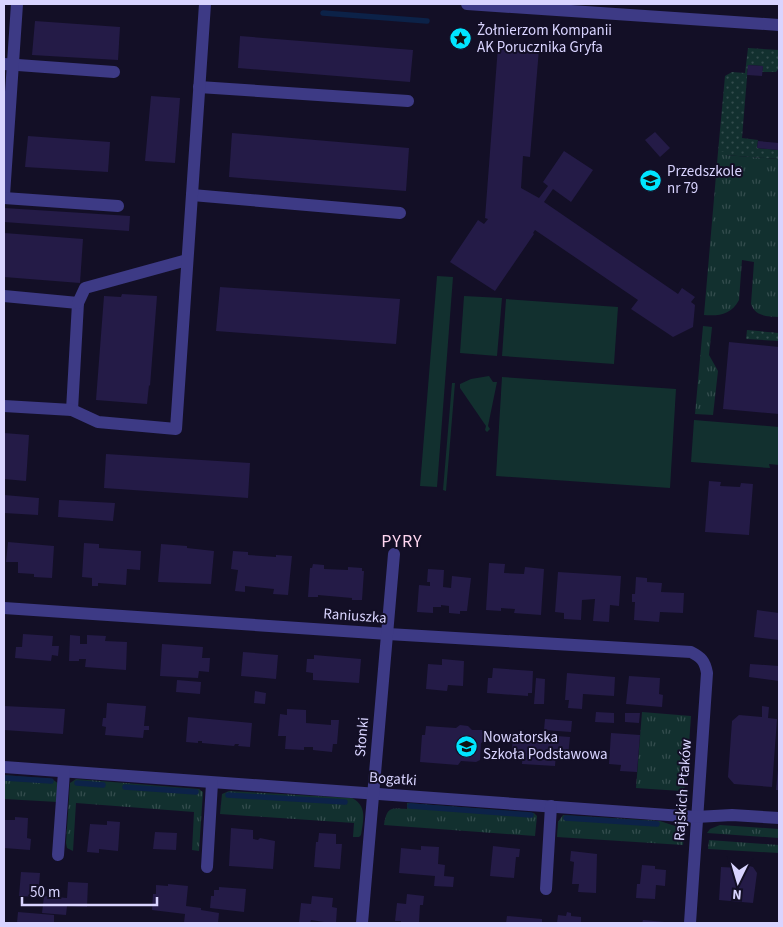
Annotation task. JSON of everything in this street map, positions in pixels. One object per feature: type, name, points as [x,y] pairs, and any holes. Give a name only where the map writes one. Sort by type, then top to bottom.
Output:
[{"type":"street","points":[[17,4],[8,64],[4,196],[118,206]]},
{"type":"street","points":[[4,406],[72,410],[98,422],[176,429],[205,4]]},
{"type":"street","points":[[467,4],[779,25]]},
{"type":"street","points":[[8,64],[114,72]]},
{"type":"street","points":[[199,87],[408,101]]},
{"type":"street","points":[[192,195],[400,213]]},
{"type":"street","points":[[72,410],[78,302],[85,288],[188,260]]},
{"type":"street","points":[[4,296],[78,302]]},
{"type":"street","name":"Słonki","points":[[362,923],[394,554]]},
{"type":"street","name":"Raniuszka","points":[[4,608],[691,652],[703,659]]},
{"type":"street","name":"Rajskich Ptaków","points":[[690,923],[707,672],[703,659]]},
{"type":"street","name":"Bogatki","points":[[4,767],[696,817],[732,815],[779,818]]},
{"type":"street","points":[[58,854],[64,772]]},
{"type":"street","points":[[207,867],[212,783]]},
{"type":"street","points":[[546,889],[551,806]]},
{"type":"green space","points":[[748,48],[779,50],[779,68],[776,72],[762,72],[763,66],[748,65],[742,138],[758,140],[757,148],[779,150],[779,159],[725,155],[725,152],[718,152],[725,76],[732,72],[745,73]]},
{"type":"green space","points":[[718,152],[725,152],[725,155],[779,159],[779,317],[759,314],[753,308],[751,304],[754,262],[742,260],[739,300],[736,305],[724,314],[704,315]]},
{"type":"green space","points":[[437,276],[453,277],[437,487],[420,486]]},
{"type":"green space","points":[[464,296],[502,298],[497,356],[460,353]]},
{"type":"green space","points":[[506,299],[618,307],[614,364],[502,356]]},
{"type":"green space","points":[[703,326],[712,327],[709,355],[718,371],[713,415],[695,414]]},
{"type":"green space","points":[[747,330],[779,333],[779,341],[746,339]]},
{"type":"green space","points":[[489,376],[493,382],[497,382],[488,426],[490,429],[487,432],[485,430],[486,426],[460,388],[460,384],[471,379]]},
{"type":"green space","points":[[502,377],[676,389],[670,488],[496,476]]},
{"type":"green space","points":[[452,383],[455,383],[446,491],[443,490]]},
{"type":"green space","points":[[694,420],[779,427],[779,465],[769,464],[770,468],[691,462]]},
{"type":"green space","points":[[642,712],[691,716],[686,786],[681,791],[636,788]]},
{"type":"green space","points":[[4,775],[52,779],[59,784],[58,802],[4,799]]},
{"type":"green space","points":[[76,779],[199,789],[203,792],[199,851],[192,850],[194,812],[76,803],[73,851],[67,848],[70,783]]},
{"type":"green space","points":[[229,791],[352,798],[360,805],[363,814],[361,835],[353,837],[354,823],[220,814],[222,794]]},
{"type":"green space","points":[[407,803],[534,813],[537,816],[535,836],[384,825],[386,815],[390,810],[407,809]]},
{"type":"green space","points":[[563,815],[660,821],[675,826],[684,834],[683,845],[557,837],[558,822]]},
{"type":"green space","points":[[720,825],[779,829],[779,838],[707,833],[710,829]]},
{"type":"green space","points":[[709,840],[779,845],[779,853],[708,849]]},
{"type":"building","points":[[35,21],[120,27],[118,60],[32,55]]},
{"type":"building","points":[[240,36],[413,50],[410,82],[238,68]]},
{"type":"building","points":[[498,46],[539,49],[530,157],[523,156],[521,188],[539,198],[548,186],[543,182],[564,151],[593,170],[571,202],[553,189],[544,202],[678,294],[682,288],[695,297],[691,302],[695,305],[693,327],[673,337],[631,309],[638,300],[535,230],[495,291],[450,262],[478,220],[484,224],[488,219],[485,218]]},
{"type":"building","points":[[748,65],[763,66],[762,76],[747,75]]},
{"type":"building","points":[[151,96],[180,98],[175,163],[145,161]]},
{"type":"building","points":[[655,132],[670,148],[660,157],[645,140]]},
{"type":"building","points":[[232,133],[409,148],[406,191],[229,177]]},
{"type":"building","points":[[28,136],[110,142],[108,172],[25,167]]},
{"type":"building","points":[[758,141],[779,143],[779,150],[757,148]]},
{"type":"building","points":[[4,208],[130,216],[129,231],[4,222]]},
{"type":"building","points":[[4,233],[83,239],[80,283],[4,277]]},
{"type":"building","points":[[220,287],[400,299],[396,344],[216,331]]},
{"type":"building","points":[[122,294],[157,296],[147,404],[96,400],[104,296],[121,297]]},
{"type":"building","points":[[729,342],[779,347],[779,414],[723,409]]},
{"type":"building","points":[[4,433],[29,435],[26,481],[4,479]]},
{"type":"building","points":[[106,454],[250,463],[248,498],[104,488]]},
{"type":"building","points":[[709,481],[721,482],[720,486],[740,487],[741,483],[753,484],[749,535],[705,532]]},
{"type":"building","points":[[4,495],[39,498],[38,515],[4,513]]},
{"type":"building","points":[[59,500],[115,503],[113,521],[58,517]]},
{"type":"building","points":[[8,542],[54,546],[52,578],[34,577],[34,574],[18,573],[18,562],[6,562]]},
{"type":"building","points":[[84,543],[99,544],[99,548],[141,551],[140,570],[127,569],[126,585],[98,583],[98,586],[92,586],[92,578],[82,577]]},
{"type":"building","points":[[161,544],[214,551],[211,584],[158,582]]},
{"type":"building","points":[[233,551],[248,552],[248,555],[292,556],[288,595],[273,594],[274,589],[245,586],[245,592],[235,591],[238,570],[231,569]]},
{"type":"building","points":[[489,563],[505,564],[504,573],[524,574],[525,567],[544,569],[541,615],[514,613],[515,609],[501,608],[501,611],[486,610]]},
{"type":"building","points":[[313,564],[324,565],[324,569],[348,570],[348,567],[362,568],[362,571],[364,571],[362,600],[318,595],[318,597],[308,597],[310,568],[312,568]]},
{"type":"building","points":[[428,569],[444,570],[443,587],[451,588],[452,576],[471,578],[467,611],[460,611],[460,614],[449,613],[449,606],[441,605],[441,607],[433,607],[433,613],[417,612],[419,585],[430,586],[430,582],[427,582]]},
{"type":"building","points":[[558,572],[621,576],[619,606],[610,605],[609,622],[593,621],[595,599],[582,600],[581,620],[564,619],[564,613],[555,612]]},
{"type":"building","points":[[636,577],[647,578],[647,582],[662,583],[661,592],[684,593],[683,613],[660,612],[659,622],[634,620],[635,602],[632,602],[632,594],[635,594]]},
{"type":"building","points":[[757,610],[779,613],[779,640],[754,637]]},
{"type":"building","points":[[23,634],[53,636],[52,646],[59,646],[58,656],[52,655],[51,661],[15,658],[16,647],[22,647]]},
{"type":"building","points":[[70,635],[80,636],[80,644],[87,644],[87,635],[106,636],[105,641],[127,642],[126,670],[85,667],[86,659],[69,661]]},
{"type":"building","points":[[162,644],[203,647],[202,658],[210,658],[209,672],[199,671],[198,678],[160,676]]},
{"type":"building","points":[[243,652],[278,655],[276,679],[241,676]]},
{"type":"building","points":[[314,655],[361,659],[359,683],[313,680],[313,673],[306,672],[307,659],[314,659]]},
{"type":"building","points":[[442,659],[464,661],[463,686],[448,685],[447,691],[426,689],[428,664],[442,665]]},
{"type":"building","points":[[750,664],[779,666],[779,681],[749,677]]},
{"type":"building","points":[[493,668],[533,671],[532,693],[528,693],[528,696],[487,693],[488,678],[492,678]]},
{"type":"building","points":[[567,673],[615,677],[614,696],[583,694],[582,709],[568,708],[569,700],[565,700]]},
{"type":"building","points":[[629,676],[660,678],[659,694],[663,695],[662,707],[626,704]]},
{"type":"building","points":[[536,678],[545,679],[544,704],[534,704]]},
{"type":"building","points":[[177,680],[201,682],[200,694],[176,692]]},
{"type":"building","points":[[255,691],[266,693],[265,704],[254,703]]},
{"type":"building","points":[[107,703],[146,706],[144,726],[149,726],[149,730],[144,730],[143,738],[105,735],[106,727],[102,726],[103,718],[106,718]]},
{"type":"building","points":[[4,706],[65,709],[63,734],[4,730]]},
{"type":"building","points":[[762,706],[769,707],[768,718],[777,719],[772,787],[734,784],[728,777],[732,721],[739,715],[762,717]]},
{"type":"building","points":[[287,709],[306,710],[306,723],[331,725],[331,720],[339,720],[337,744],[333,744],[332,752],[313,750],[313,747],[304,747],[304,750],[285,749],[286,736],[278,736],[280,714],[287,715]]},
{"type":"building","points":[[596,712],[614,713],[614,723],[595,722]]},
{"type":"building","points":[[625,713],[640,713],[639,723],[625,722]]},
{"type":"building","points":[[188,717],[252,723],[250,747],[238,746],[239,744],[234,746],[202,743],[202,741],[198,741],[198,743],[186,742]]},
{"type":"building","points":[[545,719],[572,721],[571,732],[544,730]]},
{"type":"building","points":[[460,725],[468,726],[472,730],[482,730],[484,741],[481,743],[480,760],[476,762],[461,761],[458,765],[420,762],[422,735],[425,735],[426,726],[456,728]]},
{"type":"building","points":[[513,733],[570,737],[568,756],[556,754],[555,766],[522,764],[523,752],[512,751]]},
{"type":"building","points":[[611,733],[640,735],[637,772],[620,771],[621,765],[609,764]]},
{"type":"building","points":[[778,770],[779,790],[776,790]]},
{"type":"building","points":[[15,817],[28,818],[27,838],[31,839],[30,850],[4,848],[4,820],[15,820]]},
{"type":"building","points":[[107,821],[120,822],[118,851],[99,849],[99,853],[87,852],[90,824],[107,825]]},
{"type":"building","points":[[231,828],[253,830],[253,839],[258,840],[260,838],[275,841],[273,869],[229,866]]},
{"type":"building","points":[[155,832],[177,833],[176,850],[153,849]]},
{"type":"building","points":[[319,833],[336,834],[336,844],[342,844],[340,869],[314,867],[316,842],[318,842]]},
{"type":"building","points":[[421,846],[439,847],[438,864],[445,865],[444,876],[454,877],[453,887],[434,886],[435,876],[399,873],[401,848],[421,850]]},
{"type":"building","points":[[493,846],[520,849],[519,857],[516,857],[514,878],[490,876]]},
{"type":"building","points":[[571,851],[597,854],[596,893],[578,892],[579,884],[572,884],[574,862],[570,861]]},
{"type":"building","points":[[642,865],[655,866],[655,869],[666,870],[665,886],[656,885],[655,899],[636,898],[637,884],[640,884]]},
{"type":"building","points":[[746,865],[753,867],[757,873],[753,903],[719,900],[721,867],[740,868]]},
{"type":"building","points":[[21,872],[40,873],[38,897],[19,896]]},
{"type":"building","points":[[68,882],[88,883],[87,907],[67,906],[66,915],[42,913],[44,896],[67,898]]},
{"type":"building","points":[[168,884],[188,886],[186,906],[219,913],[218,923],[184,923],[185,914],[152,910],[153,894],[156,894],[156,885],[168,886]]},
{"type":"building","points":[[219,887],[246,889],[244,912],[210,908],[211,896],[214,896],[214,890],[219,890]]},
{"type":"building","points":[[407,894],[424,896],[423,905],[420,905],[419,922],[401,923],[401,921],[395,921],[397,903],[406,904]]},
{"type":"building","points":[[312,896],[333,898],[332,907],[337,908],[336,923],[311,920],[310,923],[299,923],[301,903],[311,904]]},
{"type":"building","points":[[18,912],[54,915],[54,923],[17,923]]},
{"type":"building","points":[[567,912],[571,913],[571,916],[581,917],[581,923],[557,923],[558,915],[566,916]]},
{"type":"building","points":[[507,916],[542,919],[542,923],[506,923]]},
{"type":"building","points":[[643,920],[665,922],[665,923],[642,923]]},
{"type":"waterway","points":[[323,13],[427,21]]},
{"type":"waterway","points":[[4,778],[51,781]]},
{"type":"waterway","points":[[77,783],[103,785]]},
{"type":"waterway","points":[[125,787],[196,792]]},
{"type":"waterway","points":[[228,795],[345,802]]},
{"type":"waterway","points":[[410,806],[531,815]]},
{"type":"waterway","points":[[566,818],[657,824]]},
{"type":"place","name":"Żołnierzom Kompanii AK Porucznika Gryfa","points":[[461,39]]},
{"type":"place","name":"Przedszkole nr 79","points":[[651,180]]},
{"type":"place","name":"Nowatorska Szkoła Podstawowa","points":[[467,746]]},
{"type":"district","name":"PYRY","points":[[402,541]]}]
